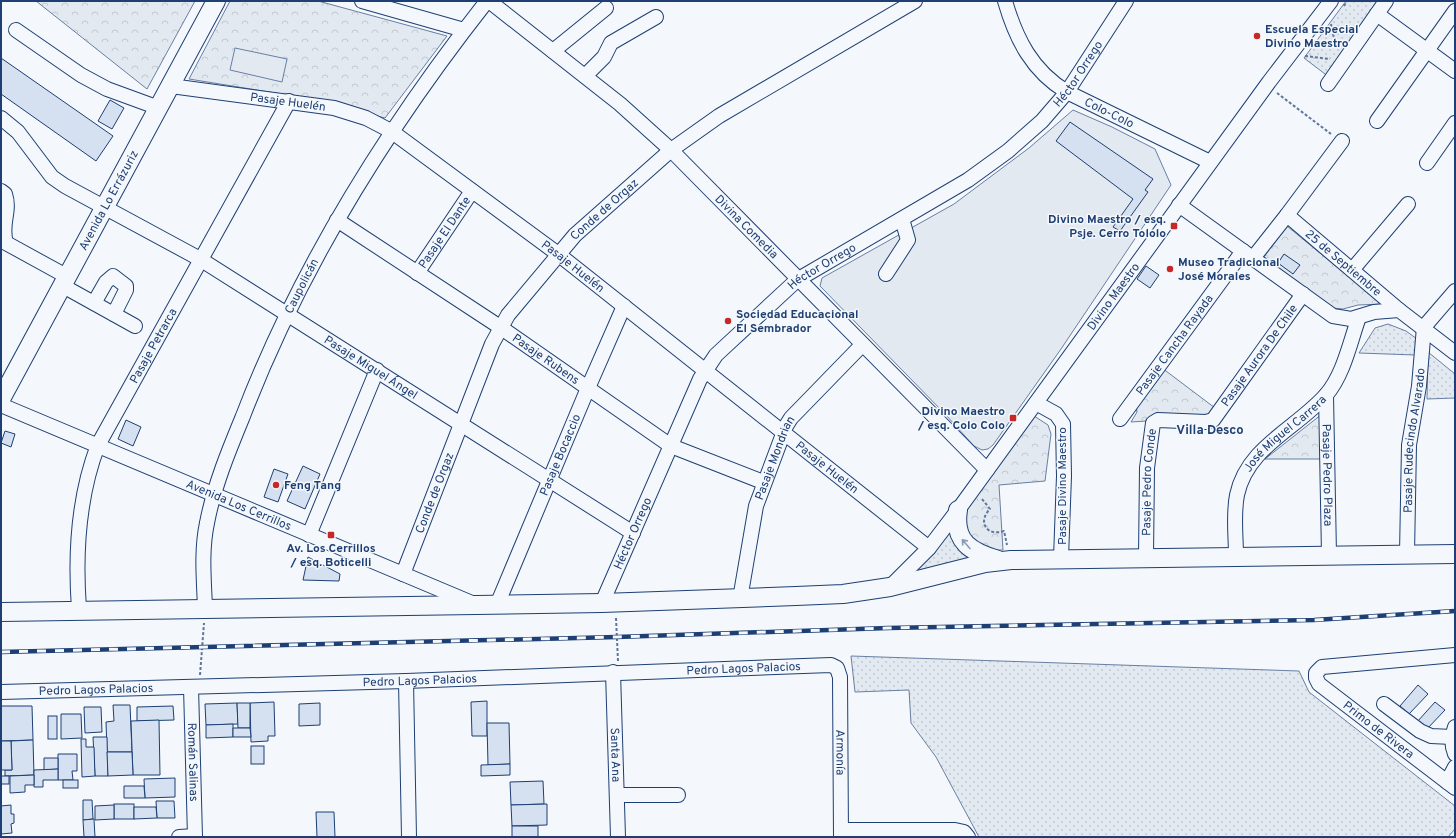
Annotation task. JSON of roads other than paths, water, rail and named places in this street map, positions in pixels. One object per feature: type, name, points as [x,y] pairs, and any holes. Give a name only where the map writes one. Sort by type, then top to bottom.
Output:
[{"type":"main road","name":"Avenida Lo Errázuriz","points":[[1,399],[216,1]]},
{"type":"main road","points":[[958,510],[958,531],[965,544],[976,553],[1005,560]]},
{"type":"main road","points":[[1,612],[80,609],[608,603],[843,594],[890,587],[1005,560],[1061,558],[1455,554]]},
{"type":"street","points":[[362,1],[464,30]]},
{"type":"street","name":"Caupolicán","points":[[205,608],[204,547],[206,524],[214,494],[249,400],[288,313],[337,220],[391,132],[464,30],[488,1]]},
{"type":"street","name":"Divina Comedia","points":[[488,1],[630,113],[671,150],[797,280],[987,470]]},
{"type":"street","name":"Conde de Orgaz","points":[[403,574],[492,344],[500,327],[508,315],[558,254],[588,222],[671,150],[719,116],[915,1]]},
{"type":"street","name":"Colo-Colo","points":[[1005,1],[1014,31],[1025,51],[1044,75],[1067,92],[1210,162]]},
{"type":"street","name":"Héctor Orrego","points":[[608,603],[633,534],[704,371],[722,348],[797,280],[968,180],[996,160],[1049,115],[1067,92],[1126,1]]},
{"type":"street","name":"Divino Maestro","points":[[890,587],[928,548],[958,510],[1210,162],[1331,1]]},
{"type":"street","points":[[1328,84],[1386,1]]},
{"type":"street","points":[[553,52],[606,8]]},
{"type":"street","points":[[1377,121],[1455,11]]},
{"type":"street","points":[[1377,14],[1455,70]]},
{"type":"street","points":[[584,76],[604,57],[611,43],[656,17]]},
{"type":"street","points":[[16,30],[81,76],[107,89],[159,108]]},
{"type":"street","name":"Pasaje Huelén","points":[[171,86],[288,101],[350,112],[378,123],[558,254],[928,548]]},
{"type":"street","name":"Pasaje Petrarca","points":[[80,609],[77,572],[82,508],[87,478],[98,445],[288,101]]},
{"type":"street","name":"Pasaje Miguel Ángel","points":[[1,118],[18,132],[52,177],[65,186],[200,259],[288,313],[633,534]]},
{"type":"street","points":[[1427,163],[1453,130]]},
{"type":"street","name":"Pasaje Cancha Rayada","points":[[1120,419],[1248,254],[1288,215],[1342,141]]},
{"type":"street","name":"Pasaje El Dante","points":[[416,273],[472,190]]},
{"type":"street","points":[[1,191],[6,194],[8,204],[4,228],[6,243],[65,281],[94,303],[135,326]]},
{"type":"street","points":[[1352,270],[1408,204]]},
{"type":"street","points":[[1179,205],[1333,316],[1343,319],[1359,317],[1374,312],[1399,310]]},
{"type":"street","name":"25 de Septiembre","points":[[1288,215],[1399,310],[1419,324]]},
{"type":"street","points":[[886,274],[908,240],[902,219]]},
{"type":"street","name":"Pasaje Rubens","points":[[337,220],[500,327],[671,446],[763,482]]},
{"type":"street","points":[[94,303],[106,282],[113,276],[117,278],[126,286],[126,290],[114,314]]},
{"type":"street","points":[[1455,291],[1419,324],[1455,354]]},
{"type":"street","name":"Pasaje Aurora De Chile","points":[[1215,417],[1303,294]]},
{"type":"street","name":"Pasaje Bocaccio","points":[[497,605],[624,306]]},
{"type":"street","name":"José Miguel Carrera","points":[[1236,556],[1235,508],[1240,485],[1244,475],[1257,456],[1326,395],[1337,378],[1359,317]]},
{"type":"street","name":"Pasaje Rudecindo Alvarado","points":[[1407,554],[1409,445],[1419,386],[1419,324]]},
{"type":"street","name":"Pasaje Mondrian","points":[[740,598],[753,519],[763,482],[783,433],[791,418],[862,345]]},
{"type":"street","points":[[309,535],[377,370]]},
{"type":"street","name":"Pasaje Pedro Plaza","points":[[1326,395],[1329,555]]},
{"type":"street","name":"Pasaje Divino Maestro","points":[[1036,403],[1056,414],[1063,424],[1064,476],[1061,558]]},
{"type":"street","name":"Avenida Los Cerrillos","points":[[1,406],[98,445],[476,605]]},
{"type":"street","name":"Pasaje Pedro Conde","points":[[1146,557],[1148,468],[1153,423],[1158,420],[1206,422],[1213,420],[1215,417]]},
{"type":"street","name":"Primo de Rivera","points":[[1451,785],[1319,684],[1316,678],[1316,673],[1322,667],[1455,655]]},
{"type":"street","name":"Pedro Lagos Palacios","points":[[1,692],[406,681],[828,664],[837,668]]},
{"type":"street","name":"Armonía","points":[[837,668],[840,677],[842,834]]},
{"type":"street","name":"Santa Ana","points":[[614,672],[618,837]]},
{"type":"street","points":[[406,681],[409,837]]},
{"type":"street","name":"Román Salinas","points":[[195,687],[195,837]]},
{"type":"street","points":[[1384,704],[1420,731],[1431,736],[1454,732],[1452,748],[1455,754]]},
{"type":"street","points":[[1451,785],[1455,767]]},
{"type":"street","points":[[617,794],[678,795]]},
{"type":"street","points":[[842,834],[919,834],[955,830],[966,835]]},
{"type":"street","points":[[179,837],[195,837]]},
{"type":"railway","points":[[1,652],[617,637],[888,628],[1314,620],[1455,611]]},
{"type":"place","name":"Escuela Especial Divino Maestro","points":[[1257,36]]},
{"type":"place","name":"Divino Maestro / esq. Psje. Cerro Tololo","points":[[1174,226]]},
{"type":"place","name":"Museo Tradicional José Morales","points":[[1170,269]]},
{"type":"place","name":"Sociedad Educacional El Sembrador","points":[[728,321]]},
{"type":"place","name":"Divino Maestro / esq. Colo Colo","points":[[1013,418]]},
{"type":"place","name":"Feng Tang","points":[[276,485]]},
{"type":"place","name":"Av. Los Cerrillos / esq. Boticelli","points":[[331,535]]},
{"type":"district","name":"Villa Desco","points":[[1210,429]]}]
